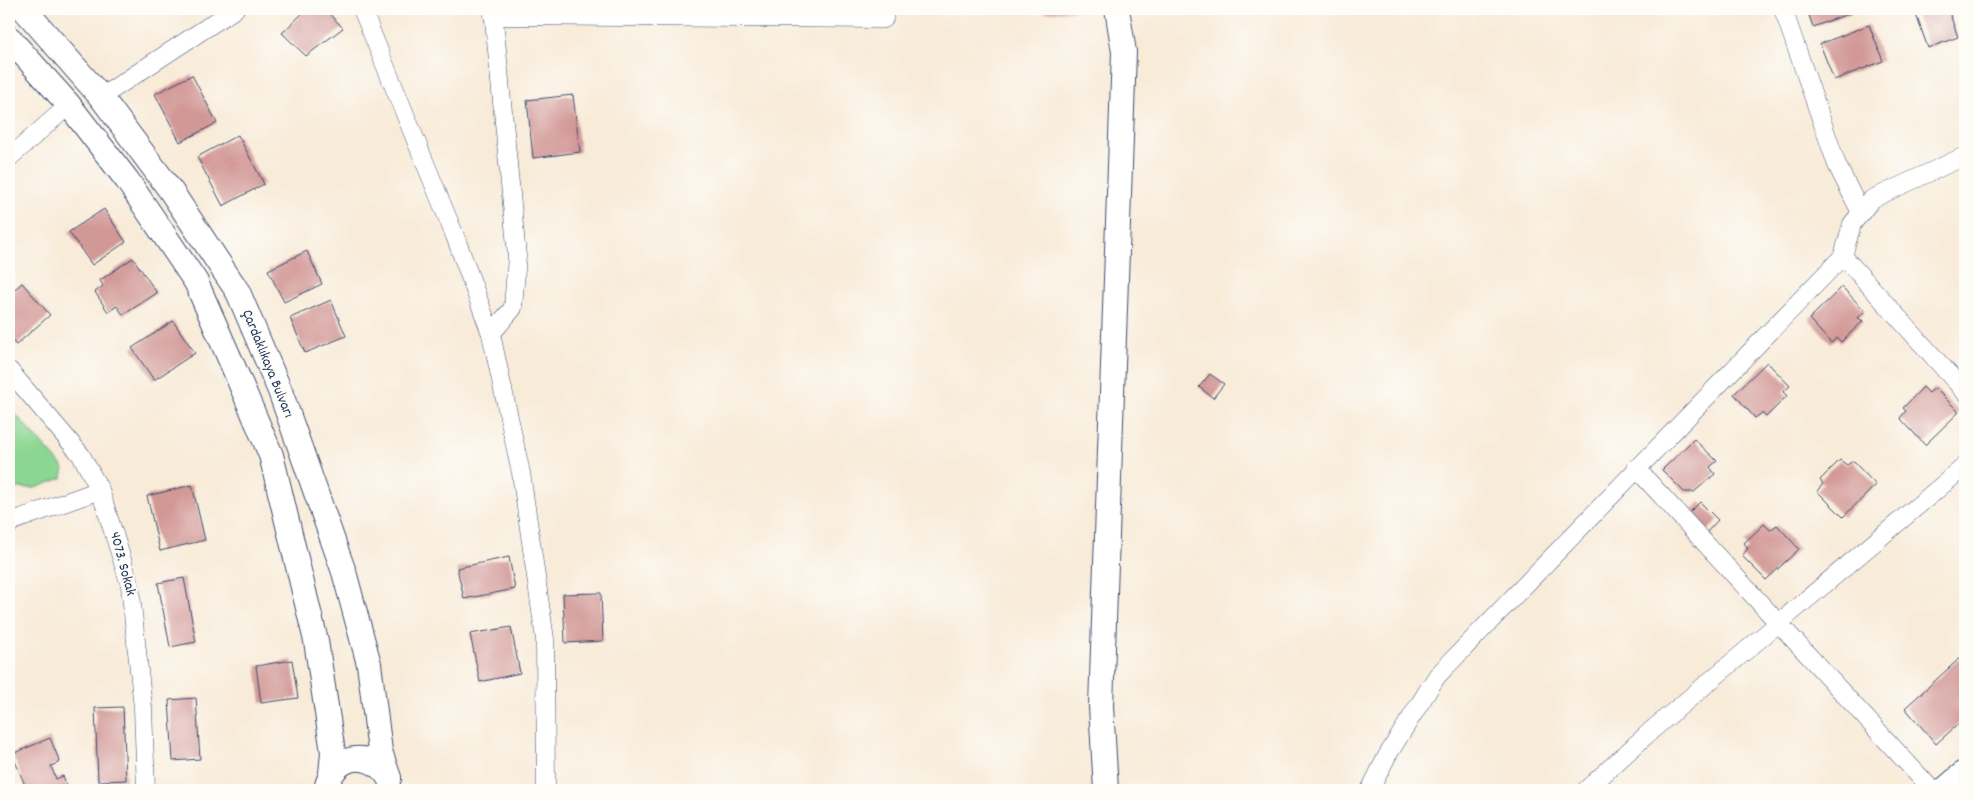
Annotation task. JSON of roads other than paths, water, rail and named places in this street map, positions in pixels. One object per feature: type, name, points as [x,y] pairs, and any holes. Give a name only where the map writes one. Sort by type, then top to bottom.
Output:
[{"type":"main road","name":"Çardaklıkaya Bulvarı","points":[[24,9],[101,97],[171,191],[238,292],[283,400],[344,572],[369,664],[380,751],[390,784]]},
{"type":"main road","points":[[1106,790],[1101,706],[1124,52],[1117,9]]},
{"type":"main road","name":"Çardaklıkaya Bulvarı","points":[[9,38],[69,105],[127,180],[196,282],[271,454],[316,641],[333,752],[328,782]]},
{"type":"main road","points":[[328,782],[344,762],[364,759],[374,762],[382,768],[390,784]]},
{"type":"main road","points":[[1944,790],[1965,772]]},
{"type":"street","points":[[101,97],[236,9]]},
{"type":"street","points":[[362,9],[451,228],[491,334],[521,473],[545,639],[546,790]]},
{"type":"street","points":[[491,334],[513,308],[517,256],[493,12],[693,13],[884,19],[884,9]]},
{"type":"street","points":[[1783,9],[1837,165],[1861,213]]},
{"type":"street","points":[[9,158],[69,105]]},
{"type":"street","points":[[1370,790],[1387,756],[1437,676],[1843,256],[1852,224],[1872,199],[1965,156]]},
{"type":"street","points":[[1843,256],[1965,392]]},
{"type":"street","name":"4073. Sokak","points":[[9,370],[81,455],[100,490],[130,585],[143,708],[146,790]]},
{"type":"street","points":[[1586,790],[1653,729],[1965,466]]},
{"type":"street","points":[[1636,468],[1932,790]]},
{"type":"street","points":[[9,525],[13,521],[100,490]]}]
